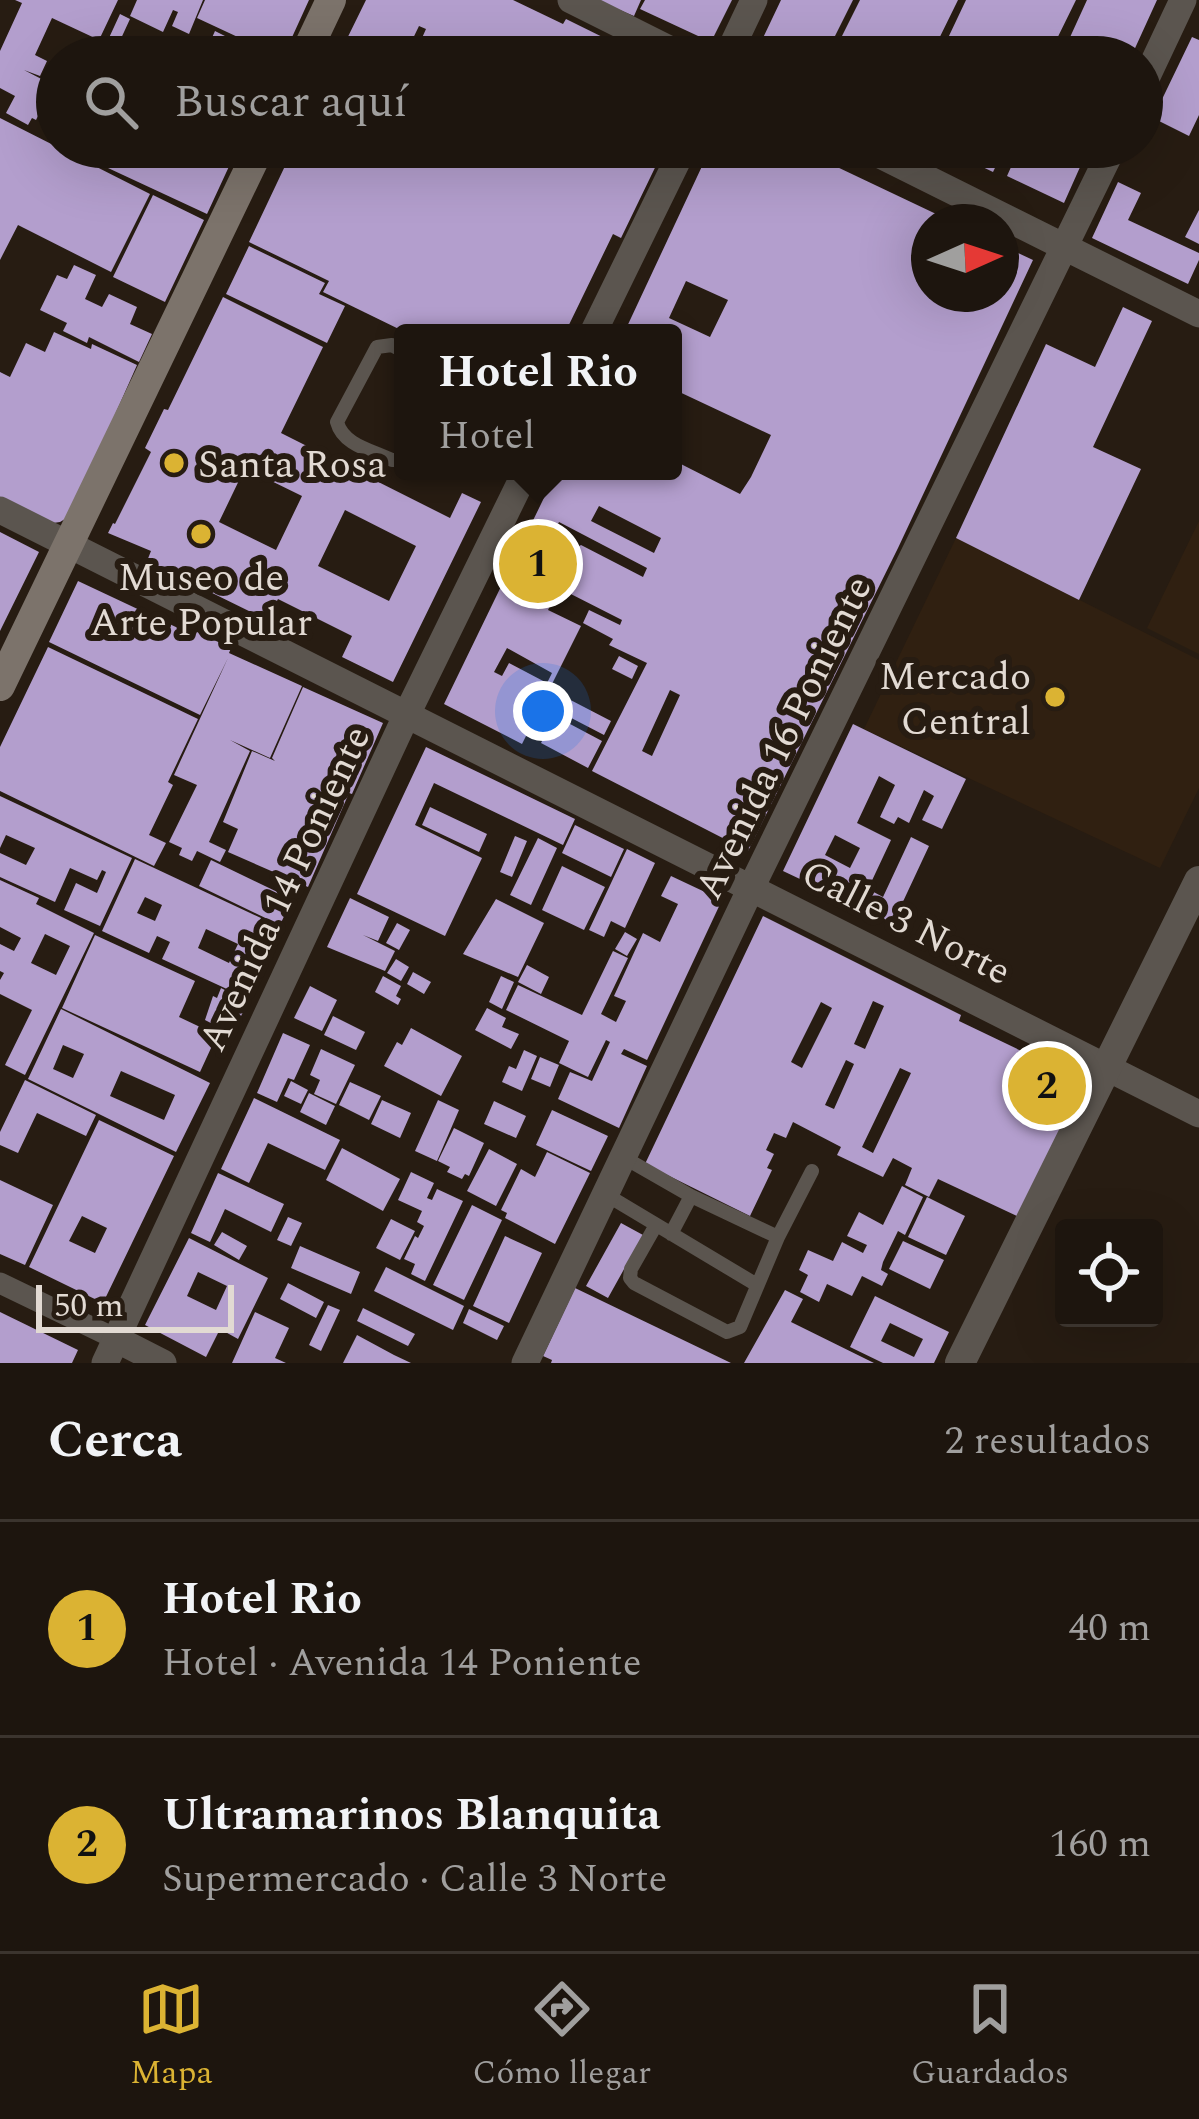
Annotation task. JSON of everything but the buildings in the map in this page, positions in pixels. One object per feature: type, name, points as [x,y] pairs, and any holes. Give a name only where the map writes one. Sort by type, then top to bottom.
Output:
[{"type":"main road","points":[[314,36],[331,0]]},
{"type":"main road","points":[[0,686],[250,168]]},
{"type":"street","points":[[571,0],[643,36]]},
{"type":"street","points":[[737,36],[754,0]]},
{"type":"street","points":[[1163,44],[1184,0]]},
{"type":"street","points":[[597,324],[673,168]]},
{"type":"street","points":[[906,168],[1199,314]]},
{"type":"street","name":"Avenida 16 Poniente","points":[[525,1363],[1103,168]]},
{"type":"street","name":"Avenida 14 Poniente","points":[[111,1351],[407,714],[522,480]]},
{"type":"street","name":"Calle 3 Norte","points":[[0,510],[1199,1114]]},
{"type":"street","points":[[960,1363],[1199,881]]},
{"type":"street","points":[[0,1283],[111,1351],[163,1363]]},
{"type":"lane","points":[[394,346],[377,347],[338,422],[345,438],[394,460]]},
{"type":"lane","points":[[623,1157],[778,1237]]},
{"type":"lane","points":[[656,1225],[630,1278],[727,1332],[740,1328],[812,1171]]},
{"type":"lane","points":[[605,1194],[757,1285]]},
{"type":"lane","points":[[670,1234],[691,1196]]},
{"type":"shaded area","points":[[1199,521],[1199,654],[1147,628]]},
{"type":"shaded area","points":[[956,538],[1199,660],[1199,788],[1160,868],[864,729]]},
{"type":"place","name":"Santa Rosa","points":[[174,463]]},
{"type":"place","name":"Museo de Arte Popular","points":[[201,534]]},
{"type":"place","name":"Hotel Rio","points":[[538,564]]},
{"type":"place","name":"Mercado Central","points":[[1055,697]]},
{"type":"place","name":"Ultramarinos Blanquita","points":[[1047,1086]]}]
